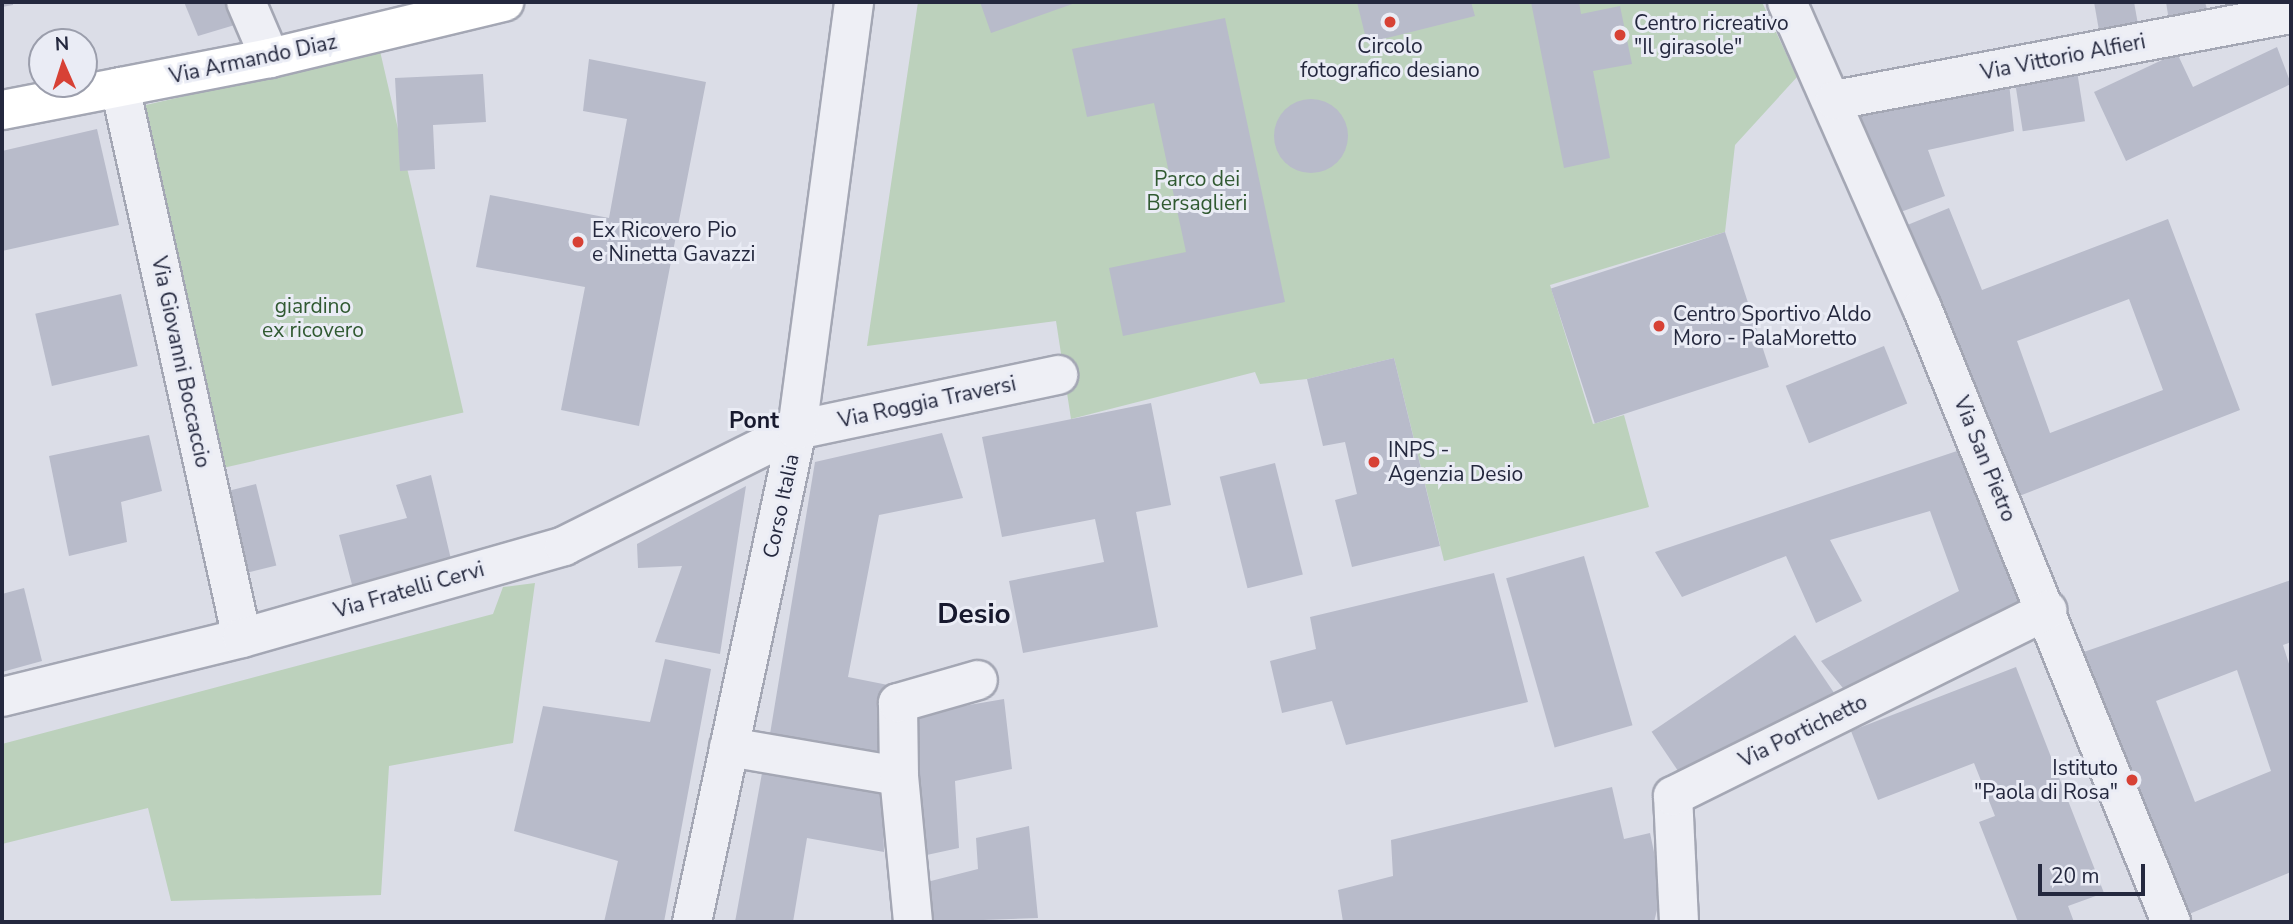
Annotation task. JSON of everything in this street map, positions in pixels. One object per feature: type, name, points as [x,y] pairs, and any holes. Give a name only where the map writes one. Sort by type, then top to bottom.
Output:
[{"type":"street","points":[[246,2],[270,58]]},
{"type":"street","name":"Via Armando Diaz","points":[[2,110],[270,58],[504,2]]},
{"type":"street","name":"Corso Italia","points":[[692,922],[797,430],[854,2]]},
{"type":"street","name":"Via San Pietro","points":[[1787,2],[1835,100],[2047,610],[2171,922]]},
{"type":"street","name":"Via Vittorio Alfieri","points":[[1835,100],[2221,14],[2291,14]]},
{"type":"street","name":"Via Giovanni Boccaccio","points":[[120,87],[242,638]]},
{"type":"street","name":"Via Roggia Traversi","points":[[797,430],[1058,375]]},
{"type":"street","name":"Via Fratelli Cervi","points":[[2,696],[242,638],[564,546],[797,430]]},
{"type":"street","name":"Via Portichetto","points":[[1679,922],[1673,796],[2047,610]]},
{"type":"street","points":[[913,922],[899,776],[898,703],[978,680]]},
{"type":"street","points":[[729,747],[899,776]]},
{"type":"green space","name":"Parco dei Bersaglieri","points":[[918,2],[1762,2],[1797,77],[1735,145],[1725,232],[1550,285],[1593,424],[1624,415],[1649,507],[1444,561],[1394,358],[1307,379],[1260,384],[1255,372],[1071,419],[1056,321],[867,346]]},
{"type":"green space","name":"giardino ex ricovero","points":[[380,51],[463,412],[223,468],[139,107]]},
{"type":"green space","points":[[535,583],[513,743],[389,766],[381,895],[171,901],[148,808],[2,844],[2,744],[493,614],[503,587]]},
{"type":"building","points":[[2,2],[13,2],[13,5],[2,7]]},
{"type":"building","points":[[184,2],[239,2],[248,21],[198,36]]},
{"type":"building","points":[[980,2],[1078,2],[991,33]]},
{"type":"building","points":[[1357,2],[1471,2],[1475,16],[1367,43]]},
{"type":"building","points":[[1531,2],[1579,2],[1581,14],[1620,6],[1632,64],[1593,71],[1610,158],[1564,168]]},
{"type":"building","points":[[2094,2],[2134,2],[2139,30],[2100,36]]},
{"type":"building","points":[[2166,2],[2205,2],[2210,20],[2170,27]]},
{"type":"building","points":[[1225,18],[1285,302],[1123,336],[1109,268],[1186,252],[1154,103],[1087,117],[1072,49]]},
{"type":"building","points":[[2277,47],[2291,84],[2126,161],[2094,92],[2177,53],[2193,87]]},
{"type":"building","name":"Ex Ricovero Pio e Ninetta Gavazzi","points":[[589,59],[706,82],[639,426],[561,410],[585,287],[476,267],[490,195],[609,218],[627,119],[583,111]]},
{"type":"building","points":[[2077,71],[2085,121],[2023,131],[2015,81]]},
{"type":"building","points":[[483,74],[486,122],[433,125],[435,169],[400,171],[395,78]]},
{"type":"building","points":[[2009,83],[2014,131],[1928,150],[1945,196],[1895,214],[1852,117]]},
{"type":"building","points":[[1311,99],[1332,105],[1342,115],[1348,136],[1342,157],[1332,167],[1311,173],[1290,167],[1280,157],[1274,136],[1280,115],[1290,105]]},
{"type":"building","points":[[97,129],[119,225],[2,251],[2,151]]},
{"type":"building","points":[[1949,208],[1982,290],[2168,219],[2240,410],[2009,500],[1900,228]],"holes":[[[2129,299],[2163,390],[2050,433],[2017,341]]]},
{"type":"building","name":"Centro Sportivo Aldo Moro - PalaMoretto","points":[[1725,232],[1769,367],[1595,424],[1551,289]]},
{"type":"building","points":[[121,294],[138,366],[52,386],[35,314]]},
{"type":"building","points":[[1884,346],[1907,403],[1809,443],[1786,386]]},
{"type":"building","points":[[1394,358],[1440,546],[1352,567],[1335,500],[1357,494],[1345,442],[1323,446],[1307,379]]},
{"type":"building","points":[[1151,403],[1171,505],[1136,512],[1158,627],[1023,653],[1009,581],[1104,562],[1095,519],[1002,537],[982,437]]},
{"type":"building","points":[[942,433],[963,498],[879,515],[848,677],[888,685],[877,761],[769,740],[815,462]]},
{"type":"building","points":[[149,435],[162,491],[121,502],[127,542],[69,556],[49,456]]},
{"type":"building","points":[[1969,447],[2037,607],[1851,698],[1821,661],[1959,591],[1930,511],[1830,540],[1862,601],[1816,623],[1786,556],[1682,597],[1655,552]]},
{"type":"building","points":[[1275,463],[1303,575],[1248,588],[1220,477]]},
{"type":"building","points":[[431,475],[454,572],[356,600],[339,535],[407,518],[396,485]]},
{"type":"building","points":[[256,484],[276,566],[246,573],[226,491]]},
{"type":"building","points":[[746,486],[720,654],[655,642],[682,566],[638,568],[637,544]]},
{"type":"building","points":[[1584,556],[1633,725],[1555,748],[1506,578]]},
{"type":"building","points":[[1494,573],[1528,702],[1346,745],[1332,701],[1282,713],[1270,661],[1316,649],[1310,617]]},
{"type":"building","points":[[2291,580],[2291,642],[2283,645],[2291,670],[2291,872],[2177,919],[2078,654]],"holes":[[[2237,670],[2271,771],[2195,802],[2156,701]]]},
{"type":"building","points":[[24,588],[42,661],[2,672],[2,594]]},
{"type":"building","points":[[1795,635],[1841,704],[1698,801],[1652,732]]},
{"type":"building","points":[[665,659],[711,669],[664,922],[604,922],[618,861],[514,831],[543,706],[650,722]]},
{"type":"building","points":[[2016,667],[2104,893],[2068,906],[2074,922],[2018,922],[1979,822],[1995,816],[1974,763],[1878,800],[1851,731]]},
{"type":"building","points":[[1004,699],[1012,769],[955,781],[959,848],[922,856],[905,716]]},
{"type":"building","points":[[764,762],[882,785],[884,852],[807,838],[793,922],[735,922]]},
{"type":"building","points":[[1612,787],[1624,839],[1650,833],[1662,890],[1654,922],[1343,922],[1338,890],[1393,876],[1391,840]]},
{"type":"building","points":[[1029,826],[1038,918],[927,922],[923,883],[978,869],[976,838]]},
{"type":"place","name":"Circolo fotografico desiano","points":[[1390,22]]},
{"type":"place","name":"Centro ricreativo \"Il girasole\"","points":[[1620,35]]},
{"type":"place","name":"Ex Ricovero Pio e Ninetta Gavazzi","points":[[578,242]]},
{"type":"place","name":"Centro Sportivo Aldo Moro - PalaMoretto","points":[[1659,326]]},
{"type":"place","name":"INPS - Agenzia Desio","points":[[1374,462]]},
{"type":"place","name":"Istituto \"Paola di Rosa\"","points":[[2132,780]]},
{"type":"district","name":"Pont","points":[[754,421]]},
{"type":"district","name":"Desio","points":[[974,614]]}]
